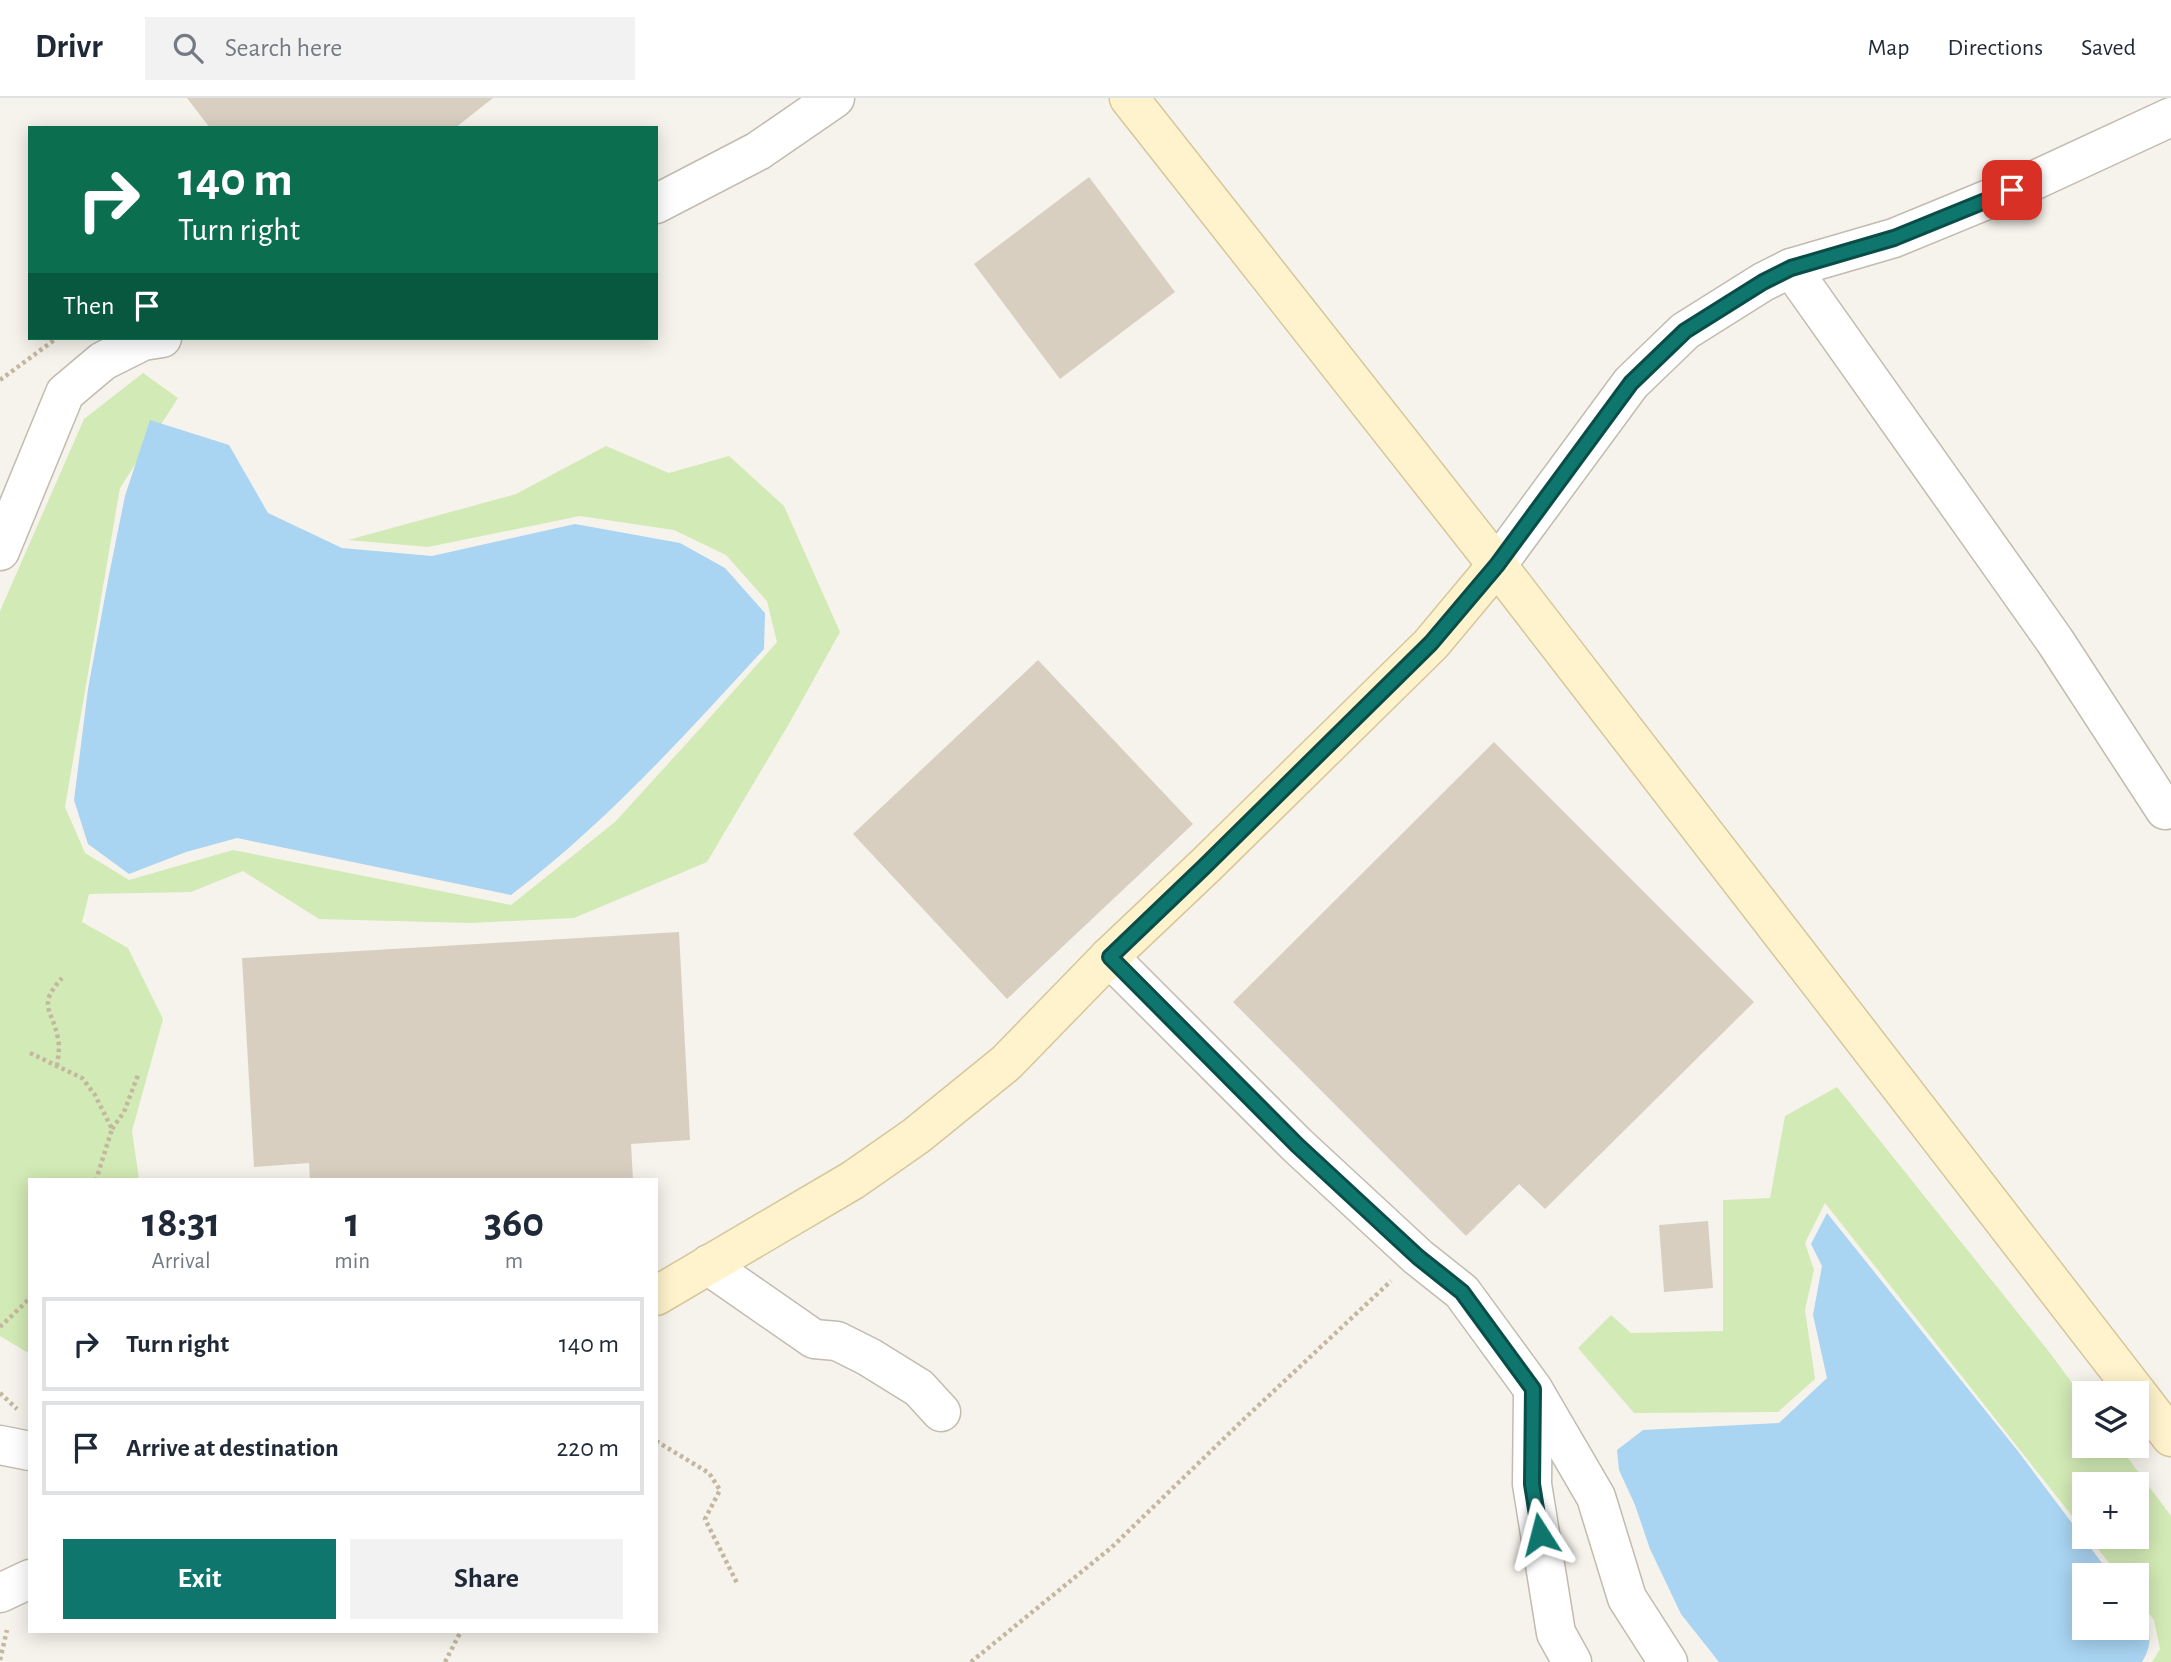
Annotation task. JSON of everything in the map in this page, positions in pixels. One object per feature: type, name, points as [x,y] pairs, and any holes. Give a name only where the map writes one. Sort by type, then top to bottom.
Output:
[{"type":"street","points":[[658,203],[758,151],[835,98]]},
{"type":"street","points":[[1129,98],[1497,565],[2171,1437]]},
{"type":"street","points":[[658,1295],[853,1180],[916,1136],[1006,1063],[1110,957],[1431,643],[1497,565],[1631,383],[1685,331],[1763,282],[1791,268],[1894,238],[2035,180],[2171,117]]},
{"type":"street","points":[[1791,268],[2055,641],[2165,810],[2171,807]]},
{"type":"street","points":[[0,551],[65,393],[103,360],[149,340]]},
{"type":"street","points":[[1110,957],[1297,1145],[1418,1257],[1462,1292],[1533,1389],[1596,1497],[1627,1598],[1668,1662]]},
{"type":"street","points":[[709,1264],[716,1272],[814,1339],[837,1341],[919,1388],[941,1412]]},
{"type":"street","points":[[1533,1389],[1532,1484],[1556,1633],[1572,1662]]},
{"type":"street","points":[[0,1445],[28,1451]]},
{"type":"street","points":[[0,1593],[28,1580]]},
{"type":"path","points":[[0,380],[54,340]]},
{"type":"path","points":[[57,1066],[58,1037],[47,1001],[62,978]]},
{"type":"path","points":[[30,1053],[82,1078],[95,1094],[112,1129]]},
{"type":"path","points":[[97,1178],[112,1129],[124,1111],[138,1075]]},
{"type":"path","points":[[971,1662],[1112,1547],[1244,1419],[1418,1257]]},
{"type":"path","points":[[0,1327],[28,1300]]},
{"type":"path","points":[[658,1442],[709,1473],[720,1490],[705,1519],[737,1583]]},
{"type":"path","points":[[445,1662],[460,1633]]},
{"type":"green space","points":[[143,373],[178,398],[120,488],[65,807],[85,853],[129,880],[233,850],[511,905],[615,822],[777,642],[767,601],[726,555],[674,530],[580,516],[428,547],[348,540],[516,494],[606,446],[669,473],[729,456],[784,506],[840,632],[707,862],[574,918],[471,923],[319,919],[243,871],[191,892],[89,894],[82,922],[128,948],[163,1019],[132,1131],[139,1178],[28,1178],[28,1353],[0,1336],[0,611],[84,419]]},
{"type":"green space","points":[[1837,1087],[2072,1383],[2072,1458],[2128,1458],[2138,1472],[2072,1472],[2072,1516],[1825,1203],[1805,1243],[1814,1270],[1805,1310],[1815,1379],[1778,1412],[1634,1413],[1578,1348],[1611,1315],[1631,1333],[1723,1331],[1723,1200],[1770,1198],[1785,1116]]},
{"type":"green space","points":[[2149,1486],[2171,1516],[2171,1662],[2152,1662],[2160,1649],[2154,1620],[2149,1614],[2149,1563],[2109,1563],[2098,1549],[2149,1549]]},
{"type":"water","points":[[150,420],[229,445],[268,513],[342,548],[432,556],[575,524],[680,543],[725,568],[765,613],[764,649],[611,809],[546,868],[511,895],[237,838],[186,852],[129,874],[88,844],[74,800],[88,689],[108,580],[125,496]]},
{"type":"water","points":[[1827,1213],[2017,1450],[2072,1523],[2072,1549],[2091,1549],[2102,1563],[2072,1563],[2072,1640],[2149,1640],[2149,1634],[2150,1641],[2149,1647],[2142,1662],[1719,1662],[1681,1614],[1650,1549],[1635,1505],[1619,1470],[1617,1450],[1643,1430],[1779,1423],[1827,1378],[1813,1315],[1822,1266],[1811,1244]]},
{"type":"building","points":[[187,98],[493,98],[458,126],[208,126]]},
{"type":"building","points":[[1089,177],[1175,292],[1060,379],[974,264]]},
{"type":"building","points":[[1038,660],[1193,824],[1007,999],[853,834]]},
{"type":"building","points":[[1494,742],[1754,1002],[1545,1209],[1519,1184],[1466,1236],[1233,1002]]},
{"type":"building","points":[[679,932],[690,1140],[631,1144],[633,1178],[310,1178],[309,1163],[254,1167],[242,958]]},
{"type":"building","points":[[1708,1221],[1713,1288],[1664,1292],[1659,1225]]},
{"type":"route","points":[[1540,1534],[1532,1484],[1533,1389],[1462,1292],[1418,1257],[1297,1145],[1110,957],[1431,643],[1497,565],[1631,383],[1685,331],[1763,282],[1791,268],[1894,238],[2012,190]]}]
